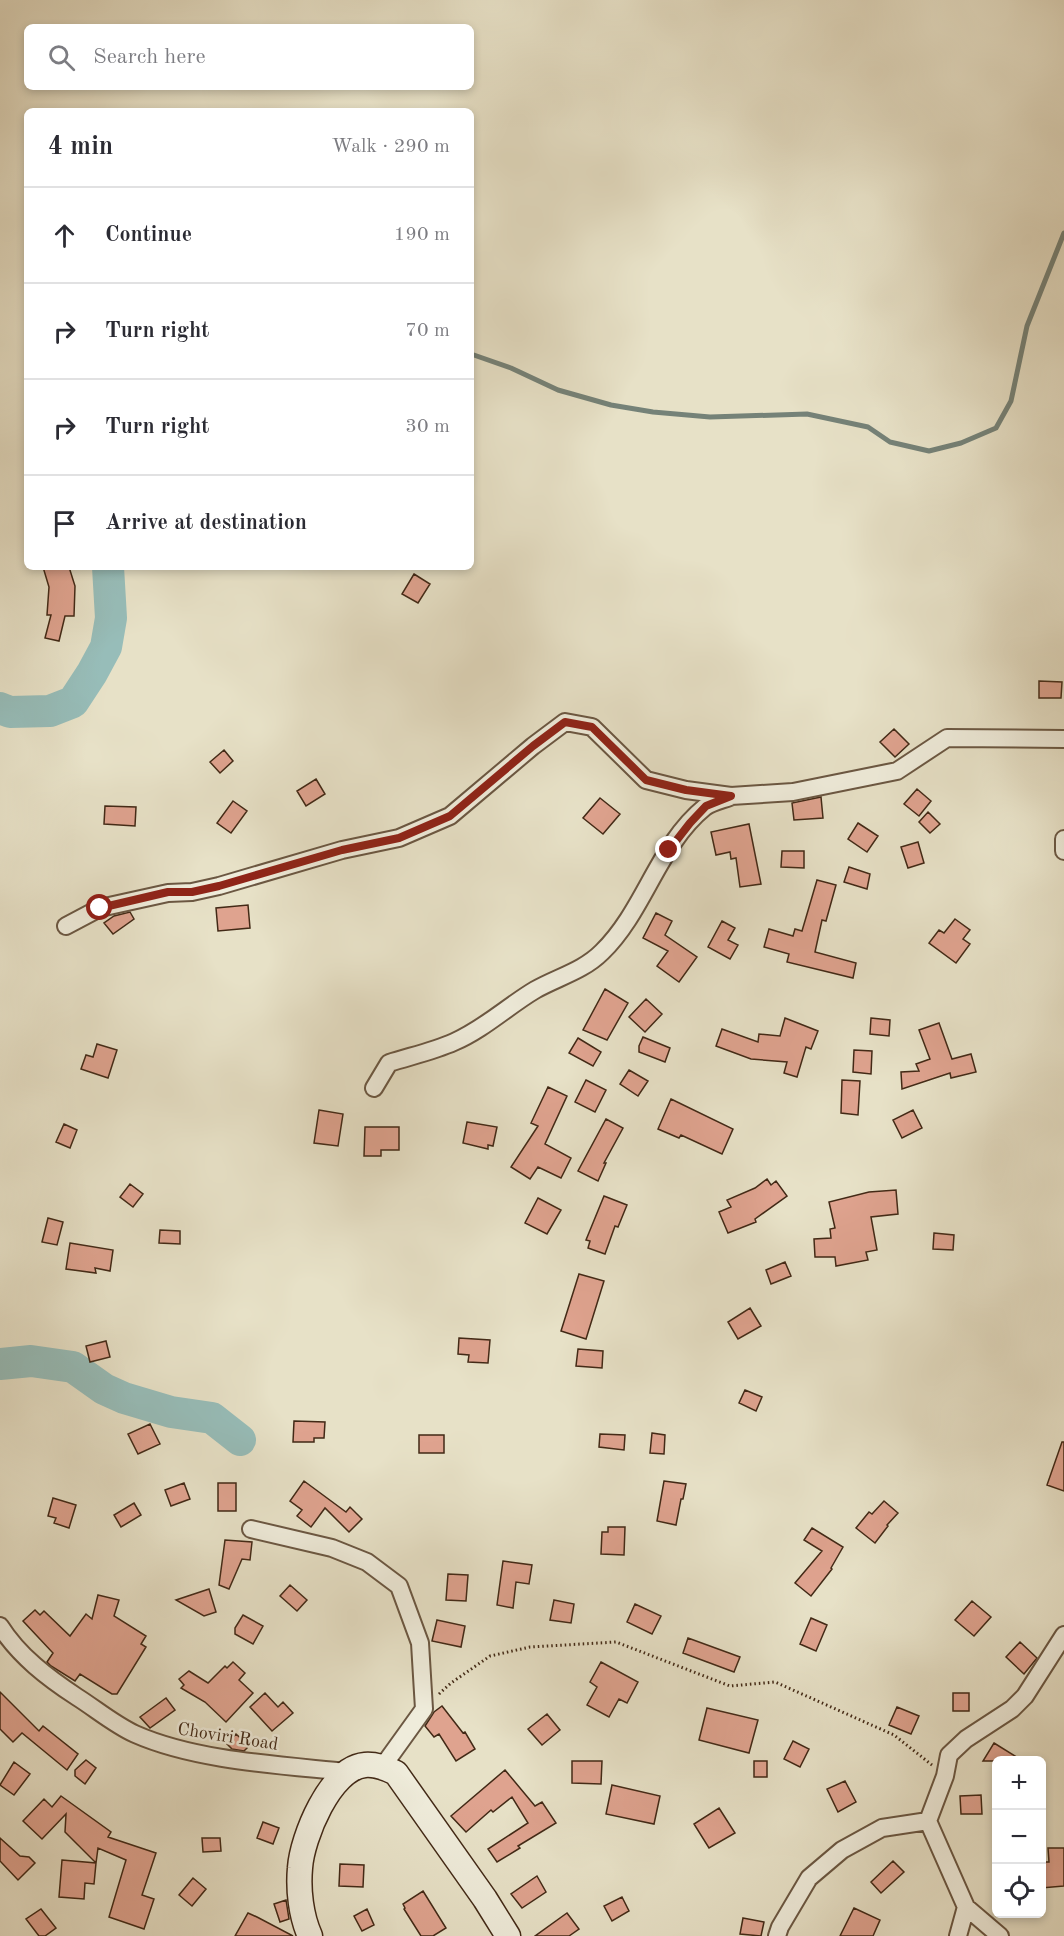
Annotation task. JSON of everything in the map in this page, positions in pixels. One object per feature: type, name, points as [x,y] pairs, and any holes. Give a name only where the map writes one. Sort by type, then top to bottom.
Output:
[{"type":"street","points":[[66,926],[100,908],[168,892],[192,892],[219,886],[342,850],[399,838],[450,816],[565,722],[592,727],[646,780],[686,790],[731,796],[793,792],[897,771],[947,738],[1064,739]]},
{"type":"street","points":[[374,1088],[389,1063],[455,1042],[497,1018],[535,990],[586,966],[624,927],[669,850],[690,823],[706,806],[731,796]]},
{"type":"street","points":[[1064,839],[1064,851]]},
{"type":"street","points":[[251,1529],[333,1548],[367,1562],[399,1586],[420,1643],[424,1709],[383,1766]]},
{"type":"street","name":"Choviri Road","points":[[0,1626],[25,1656],[56,1683],[133,1734],[175,1749],[250,1761],[347,1772]]},
{"type":"street","points":[[1000,1936],[966,1907],[928,1821],[945,1776],[949,1755],[966,1739],[1012,1709],[1025,1696],[1064,1635]]},
{"type":"street","points":[[310,1936],[304,1923],[300,1868],[309,1827],[332,1787],[347,1772],[364,1765],[383,1766],[396,1773],[485,1899],[508,1936]]},
{"type":"street","points":[[777,1936],[809,1878],[842,1850],[882,1828],[928,1821]]},
{"type":"street","points":[[958,1936],[966,1907]]},
{"type":"path","points":[[424,1709],[451,1683],[490,1656],[530,1647],[616,1642],[730,1686],[774,1682],[894,1734],[945,1776]]},
{"type":"building","points":[[44,570],[70,570],[75,586],[74,616],[65,616],[59,641],[45,638],[51,615],[47,615],[49,587]]},
{"type":"building","points":[[414,574],[430,584],[418,603],[402,594]]},
{"type":"building","points":[[1039,681],[1062,682],[1061,698],[1039,698]]},
{"type":"building","points":[[894,729],[909,744],[895,757],[880,742]]},
{"type":"building","points":[[224,750],[233,761],[220,773],[210,762]]},
{"type":"building","points":[[316,779],[325,794],[306,806],[297,791]]},
{"type":"building","points":[[917,789],[931,801],[919,816],[904,804]]},
{"type":"building","points":[[821,797],[823,818],[794,820],[792,803]]},
{"type":"building","points":[[600,798],[620,814],[603,834],[583,818]]},
{"type":"building","points":[[233,801],[247,811],[231,833],[217,823]]},
{"type":"building","points":[[105,806],[136,807],[135,826],[104,824]]},
{"type":"building","points":[[928,812],[940,824],[930,833],[919,822]]},
{"type":"building","points":[[858,823],[878,836],[867,852],[848,839]]},
{"type":"building","points":[[749,824],[761,884],[740,887],[736,858],[731,859],[730,852],[716,855],[711,832]]},
{"type":"building","points":[[918,842],[924,863],[908,868],[901,847]]},
{"type":"building","points":[[782,851],[804,851],[804,868],[781,867]]},
{"type":"building","points":[[849,867],[870,874],[867,889],[844,882]]},
{"type":"building","points":[[817,880],[836,885],[826,921],[822,920],[815,952],[856,963],[853,978],[787,962],[789,954],[764,947],[769,929],[793,936],[795,929],[802,931]]},
{"type":"building","points":[[248,905],[250,928],[218,931],[216,908]]},
{"type":"building","points":[[130,912],[134,919],[113,934],[104,923],[114,916]]},
{"type":"building","points":[[656,913],[672,921],[665,935],[697,957],[679,982],[657,966],[668,951],[643,938]]},
{"type":"building","points":[[955,919],[970,930],[963,939],[970,944],[956,963],[929,943],[939,930],[944,933]]},
{"type":"building","points":[[722,921],[735,928],[728,940],[738,945],[730,959],[708,947]]},
{"type":"building","points":[[605,989],[628,1003],[607,1040],[583,1030]]},
{"type":"building","points":[[646,999],[662,1014],[645,1032],[629,1017]]},
{"type":"building","points":[[785,1018],[818,1031],[811,1049],[806,1047],[797,1077],[784,1073],[787,1062],[751,1059],[716,1046],[722,1029],[758,1042],[759,1034],[780,1036]]},
{"type":"building","points":[[871,1018],[890,1020],[889,1036],[870,1034]]},
{"type":"building","points":[[939,1023],[952,1059],[971,1054],[976,1072],[951,1078],[950,1073],[902,1089],[901,1072],[919,1071],[916,1064],[930,1059],[919,1030]]},
{"type":"building","points":[[643,1037],[670,1048],[665,1062],[639,1052]]},
{"type":"building","points":[[578,1038],[601,1052],[593,1066],[569,1053]]},
{"type":"building","points":[[97,1044],[117,1050],[108,1078],[81,1069],[86,1055],[93,1057]]},
{"type":"building","points":[[854,1050],[872,1051],[871,1074],[853,1072]]},
{"type":"building","points":[[629,1070],[648,1081],[638,1096],[620,1084]]},
{"type":"building","points":[[586,1080],[606,1090],[595,1112],[575,1102]]},
{"type":"building","points":[[842,1080],[860,1081],[858,1115],[841,1113]]},
{"type":"building","points":[[548,1087],[567,1096],[545,1144],[571,1158],[561,1178],[538,1167],[530,1179],[511,1167],[538,1126],[531,1123]]},
{"type":"building","points":[[671,1099],[733,1129],[722,1154],[681,1135],[679,1138],[658,1129]]},
{"type":"building","points":[[319,1110],[343,1114],[338,1146],[314,1143]]},
{"type":"building","points":[[913,1110],[922,1128],[902,1138],[893,1120]]},
{"type":"building","points":[[606,1119],[623,1128],[604,1163],[606,1163],[598,1181],[578,1171]]},
{"type":"building","points":[[467,1122],[497,1127],[493,1146],[488,1145],[488,1149],[463,1143]]},
{"type":"building","points":[[64,1124],[77,1130],[70,1148],[56,1142]]},
{"type":"building","points":[[365,1127],[399,1127],[399,1150],[381,1150],[381,1156],[364,1156]]},
{"type":"building","points":[[767,1179],[771,1185],[776,1181],[787,1196],[755,1219],[756,1222],[728,1233],[719,1212],[731,1207],[727,1200],[755,1188]]},
{"type":"building","points":[[130,1184],[143,1194],[133,1207],[120,1197]]},
{"type":"building","points":[[896,1190],[898,1214],[871,1217],[877,1250],[866,1252],[868,1260],[836,1266],[835,1257],[815,1257],[814,1239],[831,1238],[830,1229],[835,1228],[829,1202],[869,1192]]},
{"type":"building","points":[[604,1196],[627,1205],[618,1227],[615,1226],[605,1254],[588,1248],[590,1241],[586,1240]]},
{"type":"building","points":[[538,1198],[561,1210],[547,1234],[525,1223]]},
{"type":"building","points":[[48,1218],[63,1222],[57,1245],[42,1242]]},
{"type":"building","points":[[160,1230],[180,1231],[180,1244],[159,1243]]},
{"type":"building","points":[[934,1233],[954,1235],[953,1250],[933,1249]]},
{"type":"building","points":[[70,1243],[113,1250],[110,1271],[95,1268],[96,1273],[66,1269]]},
{"type":"building","points":[[785,1262],[791,1276],[771,1284],[766,1270]]},
{"type":"building","points":[[579,1274],[604,1281],[586,1339],[561,1331]]},
{"type":"building","points":[[750,1308],[761,1326],[738,1339],[728,1322]]},
{"type":"building","points":[[459,1338],[490,1340],[488,1363],[468,1362],[469,1355],[458,1354]]},
{"type":"building","points":[[106,1341],[110,1357],[90,1362],[86,1346]]},
{"type":"building","points":[[578,1349],[603,1351],[602,1368],[576,1366]]},
{"type":"building","points":[[745,1390],[762,1397],[756,1411],[739,1403]]},
{"type":"building","points":[[294,1421],[325,1422],[324,1438],[314,1438],[314,1442],[293,1442]]},
{"type":"building","points":[[150,1424],[160,1444],[138,1454],[128,1434]]},
{"type":"building","points":[[652,1433],[665,1435],[664,1454],[650,1453]]},
{"type":"building","points":[[600,1434],[625,1435],[624,1450],[599,1447]]},
{"type":"building","points":[[419,1435],[444,1435],[444,1453],[419,1453]]},
{"type":"building","points":[[1062,1442],[1064,1442],[1064,1491],[1047,1485]]},
{"type":"building","points":[[304,1481],[346,1512],[350,1507],[362,1519],[349,1532],[325,1508],[311,1527],[297,1516],[302,1510],[290,1501]]},
{"type":"building","points":[[664,1481],[686,1484],[676,1525],[657,1521]]},
{"type":"building","points":[[184,1483],[190,1499],[171,1506],[165,1490]]},
{"type":"building","points":[[218,1483],[236,1483],[236,1511],[218,1511]]},
{"type":"building","points":[[53,1498],[76,1505],[69,1528],[54,1523],[56,1518],[48,1516]]},
{"type":"building","points":[[884,1501],[898,1513],[875,1543],[856,1528],[869,1512],[872,1514]]},
{"type":"building","points":[[134,1503],[141,1515],[121,1527],[114,1515]]},
{"type":"building","points":[[608,1527],[625,1527],[624,1555],[601,1554],[602,1532],[608,1532]]},
{"type":"building","points":[[812,1528],[843,1547],[832,1569],[811,1596],[795,1583],[822,1551],[804,1540]]},
{"type":"building","points":[[225,1540],[252,1542],[250,1560],[242,1559],[229,1589],[219,1585]]},
{"type":"building","points":[[503,1561],[532,1565],[529,1584],[516,1582],[513,1608],[497,1605]]},
{"type":"building","points":[[448,1574],[468,1575],[466,1601],[446,1600]]},
{"type":"building","points":[[290,1585],[307,1600],[297,1611],[280,1596]]},
{"type":"building","points":[[209,1589],[216,1612],[204,1616],[176,1600]]},
{"type":"building","points":[[98,1595],[119,1600],[114,1616],[146,1636],[141,1644],[146,1647],[117,1694],[112,1694],[80,1674],[75,1681],[51,1666],[47,1662],[53,1653],[23,1621],[35,1610],[40,1615],[44,1611],[70,1636],[86,1614],[92,1619]]},
{"type":"building","points":[[554,1600],[574,1604],[571,1623],[550,1620]]},
{"type":"building","points":[[972,1601],[991,1617],[974,1636],[955,1620]]},
{"type":"building","points":[[635,1604],[661,1616],[652,1634],[627,1622]]},
{"type":"building","points":[[243,1615],[263,1626],[253,1644],[235,1634],[235,1628]]},
{"type":"building","points":[[811,1618],[827,1625],[816,1651],[800,1644]]},
{"type":"building","points":[[437,1620],[465,1626],[461,1647],[432,1641]]},
{"type":"building","points":[[688,1638],[740,1657],[734,1672],[683,1653]]},
{"type":"building","points":[[1020,1642],[1037,1658],[1024,1674],[1006,1657]]},
{"type":"building","points":[[233,1662],[245,1673],[239,1680],[253,1693],[226,1722],[205,1702],[181,1688],[184,1685],[179,1679],[189,1671],[208,1683],[225,1666],[227,1668]]},
{"type":"building","points":[[601,1662],[638,1682],[627,1703],[619,1699],[609,1717],[587,1705],[597,1687],[590,1682]]},
{"type":"building","points":[[0,1692],[39,1731],[43,1726],[78,1754],[67,1770],[22,1733],[13,1742],[0,1729]]},
{"type":"building","points":[[265,1693],[278,1707],[283,1702],[293,1713],[272,1731],[250,1707]]},
{"type":"building","points":[[953,1693],[969,1693],[969,1711],[953,1711]]},
{"type":"building","points":[[166,1698],[175,1710],[150,1728],[140,1717]]},
{"type":"building","points":[[442,1706],[463,1733],[465,1732],[475,1749],[456,1761],[439,1734],[434,1737],[425,1726],[434,1712]]},
{"type":"building","points":[[897,1707],[919,1716],[911,1734],[889,1725]]},
{"type":"building","points":[[707,1708],[758,1720],[749,1753],[699,1740]]},
{"type":"building","points":[[547,1714],[560,1730],[542,1745],[528,1729]]},
{"type":"building","points":[[236,1734],[249,1746],[244,1751],[232,1749],[227,1744]]},
{"type":"building","points":[[793,1741],[809,1749],[800,1767],[784,1759]]},
{"type":"building","points":[[994,1743],[1015,1756],[992,1756],[992,1761],[983,1761]]},
{"type":"building","points":[[86,1760],[96,1768],[85,1784],[75,1776],[75,1770]]},
{"type":"building","points":[[572,1761],[602,1761],[601,1784],[572,1783]]},
{"type":"building","points":[[754,1761],[767,1761],[767,1777],[754,1777]]},
{"type":"building","points":[[14,1762],[30,1774],[14,1795],[0,1785]]},
{"type":"building","points":[[505,1770],[535,1806],[542,1802],[556,1823],[497,1862],[488,1849],[528,1823],[512,1797],[493,1812],[491,1810],[466,1832],[451,1816]]},
{"type":"building","points":[[845,1781],[856,1802],[838,1812],[827,1789]]},
{"type":"building","points":[[612,1785],[660,1796],[654,1824],[606,1814]]},
{"type":"building","points":[[981,1795],[982,1814],[961,1814],[960,1796]]},
{"type":"building","points":[[61,1796],[111,1832],[108,1837],[156,1853],[142,1895],[154,1899],[144,1929],[109,1917],[126,1860],[98,1848],[96,1863],[65,1832],[66,1814],[42,1839],[23,1821],[44,1799],[52,1807]]},
{"type":"building","points":[[719,1808],[735,1833],[709,1848],[694,1824]]},
{"type":"building","points":[[263,1822],[279,1828],[273,1844],[257,1838]]},
{"type":"building","points":[[0,1838],[20,1856],[29,1857],[35,1863],[18,1880],[0,1861]]},
{"type":"building","points":[[202,1838],[220,1838],[221,1851],[203,1852]]},
{"type":"building","points":[[1048,1848],[1064,1848],[1064,1886],[1046,1888],[1046,1862],[1049,1862]]},
{"type":"building","points":[[62,1860],[96,1863],[94,1884],[85,1883],[84,1899],[59,1897]]},
{"type":"building","points":[[893,1861],[904,1872],[881,1893],[871,1882]]},
{"type":"building","points":[[340,1864],[364,1865],[363,1887],[339,1886]]},
{"type":"building","points":[[537,1876],[546,1892],[522,1908],[511,1894]]},
{"type":"building","points":[[193,1878],[206,1889],[192,1906],[179,1895]]},
{"type":"building","points":[[423,1891],[446,1928],[433,1936],[421,1936],[404,1909],[403,1904]]},
{"type":"building","points":[[622,1897],[629,1911],[612,1921],[604,1906]]},
{"type":"building","points":[[286,1900],[289,1919],[280,1922],[274,1904]]},
{"type":"building","points":[[854,1908],[880,1920],[873,1936],[840,1936]]},
{"type":"building","points":[[41,1909],[56,1928],[45,1936],[39,1936],[26,1919]]},
{"type":"building","points":[[367,1909],[374,1925],[362,1931],[354,1916]]},
{"type":"building","points":[[248,1913],[257,1917],[293,1936],[235,1936]]},
{"type":"building","points":[[567,1913],[579,1929],[569,1936],[535,1936]]},
{"type":"building","points":[[743,1918],[764,1922],[761,1936],[740,1934]]},
{"type":"waterway","points":[[474,355],[511,368],[558,390],[611,405],[653,412],[710,417],[807,414],[868,427],[890,442],[929,451],[961,443],[996,428],[1011,401],[1027,326],[1064,233]]},
{"type":"waterway","points":[[0,708],[10,712],[50,711],[73,702],[106,647],[111,618],[108,570]]},
{"type":"waterway","points":[[0,1364],[31,1361],[73,1367],[104,1389],[124,1398],[171,1412],[212,1418],[240,1440]]},
{"type":"route","points":[[100,908],[168,892],[192,892],[219,886],[342,850],[399,838],[450,816],[565,722],[592,727],[646,780],[686,790],[731,796],[706,806],[669,850]]}]
